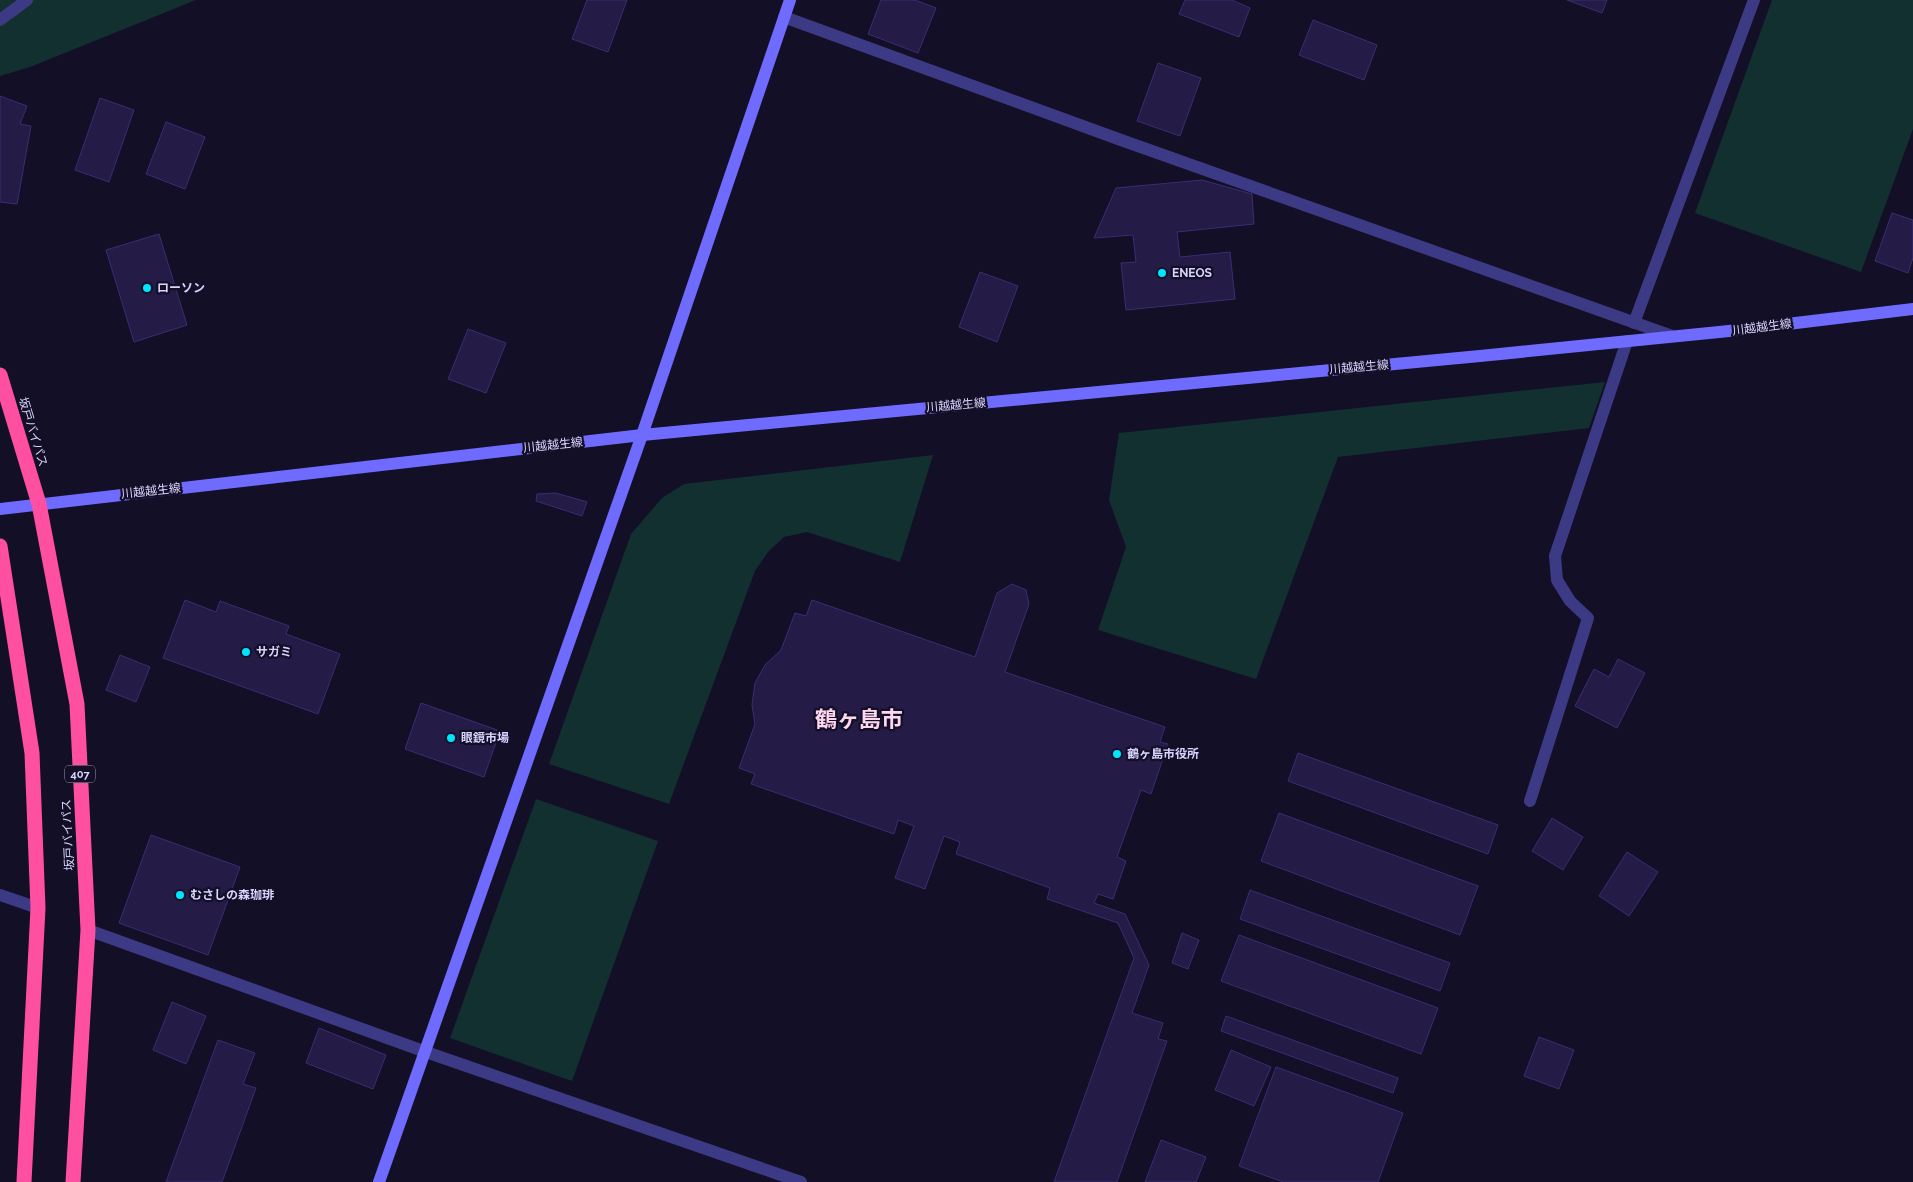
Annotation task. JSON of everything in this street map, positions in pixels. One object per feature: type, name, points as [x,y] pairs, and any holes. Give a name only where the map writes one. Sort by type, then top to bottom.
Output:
[{"type":"highway","name":"坂戸バイパス","points":[[0,375],[39,504],[76,704],[88,930],[74,1182]]},
{"type":"highway","points":[[0,546],[32,754],[38,908],[24,1182]]},
{"type":"main road","points":[[379,1182],[642,435],[790,0]]},
{"type":"main road","name":"川越越生線","points":[[0,509],[642,435],[1480,356],[1913,309]]},
{"type":"street","points":[[0,20],[27,0]]},
{"type":"street","points":[[1634,323],[1754,0]]},
{"type":"street","points":[[784,17],[1131,144],[1672,336]]},
{"type":"street","points":[[1530,800],[1588,618],[1570,601],[1557,580],[1555,556],[1627,341]]},
{"type":"street","points":[[0,895],[38,908]]},
{"type":"street","points":[[88,930],[426,1052],[801,1182]]},
{"type":"green space","points":[[0,0],[196,0],[30,67],[0,76]]},
{"type":"green space","points":[[1772,0],[1913,0],[1913,129],[1861,272],[1695,213]]},
{"type":"green space","points":[[1605,382],[1589,428],[1338,457],[1256,679],[1098,630],[1126,547],[1109,500],[1119,433]]},
{"type":"green space","points":[[933,455],[900,562],[807,532],[784,537],[768,552],[755,571],[669,804],[549,764],[631,534],[662,498],[684,484]]},
{"type":"green space","points":[[536,799],[658,841],[572,1081],[450,1038]]},
{"type":"building","points":[[587,0],[627,0],[608,52],[572,39]]},
{"type":"building","points":[[881,0],[915,0],[936,8],[918,53],[868,34]]},
{"type":"building","points":[[1185,0],[1232,0],[1250,8],[1239,37],[1179,14]]},
{"type":"building","points":[[1567,0],[1607,0],[1602,13]]},
{"type":"building","points":[[1313,20],[1377,45],[1364,80],[1299,55]]},
{"type":"building","points":[[1158,63],[1201,78],[1180,136],[1137,121]]},
{"type":"building","points":[[0,96],[27,106],[20,124],[31,126],[17,204],[0,202]]},
{"type":"building","points":[[100,98],[134,110],[109,182],[75,170]]},
{"type":"building","points":[[166,122],[205,137],[185,189],[146,174]]},
{"type":"building","points":[[1202,180],[1252,194],[1254,224],[1177,232],[1180,257],[1230,252],[1235,299],[1126,310],[1121,263],[1136,262],[1133,235],[1094,238],[1116,188]]},
{"type":"building","points":[[1892,213],[1913,220],[1913,258],[1908,273],[1875,261]]},
{"type":"building","name":"ローソン","points":[[159,234],[187,325],[134,342],[106,250]]},
{"type":"building","points":[[980,272],[1018,286],[997,342],[959,327]]},
{"type":"building","points":[[468,329],[506,343],[486,393],[448,379]]},
{"type":"building","points":[[556,493],[587,502],[582,516],[536,501],[537,494]]},
{"type":"building","points":[[1012,584],[1026,590],[1029,604],[1005,672],[1165,727],[1160,742],[1168,744],[1151,794],[1141,790],[1117,857],[1126,861],[1113,899],[1098,894],[1094,903],[1125,914],[1149,965],[1132,1013],[1163,1023],[1158,1039],[1167,1041],[1117,1182],[1054,1182],[1134,958],[1118,923],[1047,899],[1050,888],[956,854],[960,842],[944,836],[925,889],[895,878],[914,826],[898,820],[894,834],[751,784],[755,774],[739,768],[755,724],[752,705],[755,683],[765,665],[781,650],[795,613],[806,616],[812,600],[975,657],[997,593]]},
{"type":"building","points":[[185,600],[216,612],[220,601],[289,626],[286,634],[340,654],[318,714],[163,658]]},
{"type":"building","points":[[120,655],[150,667],[136,702],[106,690]]},
{"type":"building","points":[[1618,659],[1645,673],[1617,728],[1575,706],[1594,669],[1609,677]]},
{"type":"building","points":[[421,703],[500,731],[484,777],[405,749]]},
{"type":"building","points":[[1298,753],[1498,825],[1488,854],[1288,781]]},
{"type":"building","points":[[1279,813],[1478,886],[1460,935],[1261,861]]},
{"type":"building","points":[[1552,818],[1583,837],[1563,870],[1532,851]]},
{"type":"building","name":"むさしの森珈琲","points":[[151,835],[240,867],[208,955],[119,923]]},
{"type":"building","points":[[1627,852],[1658,872],[1629,916],[1599,896]]},
{"type":"building","points":[[1250,890],[1450,963],[1440,991],[1240,919]]},
{"type":"building","points":[[1182,933],[1199,940],[1188,969],[1172,963]]},
{"type":"building","points":[[1239,935],[1438,1008],[1421,1054],[1221,981]]},
{"type":"building","points":[[172,1002],[206,1016],[186,1064],[153,1050]]},
{"type":"building","points":[[1226,1016],[1398,1078],[1393,1093],[1221,1031]]},
{"type":"building","points":[[319,1028],[386,1055],[373,1089],[306,1063]]},
{"type":"building","points":[[1539,1037],[1574,1050],[1559,1089],[1524,1076]]},
{"type":"building","points":[[218,1040],[255,1053],[243,1084],[256,1088],[222,1182],[166,1182]]},
{"type":"building","points":[[1231,1050],[1271,1067],[1254,1106],[1215,1090]]},
{"type":"building","points":[[1276,1067],[1403,1113],[1378,1182],[1283,1182],[1239,1166]]},
{"type":"building","points":[[1161,1140],[1206,1157],[1196,1182],[1145,1182]]},
{"type":"place","name":"ENEOS","points":[[1162,273]]},
{"type":"place","name":"ローソン","points":[[147,288]]},
{"type":"place","name":"サガミ","points":[[246,652]]},
{"type":"place","name":"眼鏡市場","points":[[451,738]]},
{"type":"place","name":"鶴ヶ島市役所","points":[[1117,754]]},
{"type":"place","name":"むさしの森珈琲","points":[[180,895]]},
{"type":"district","name":"鶴ヶ島市","points":[[859,719]]}]
